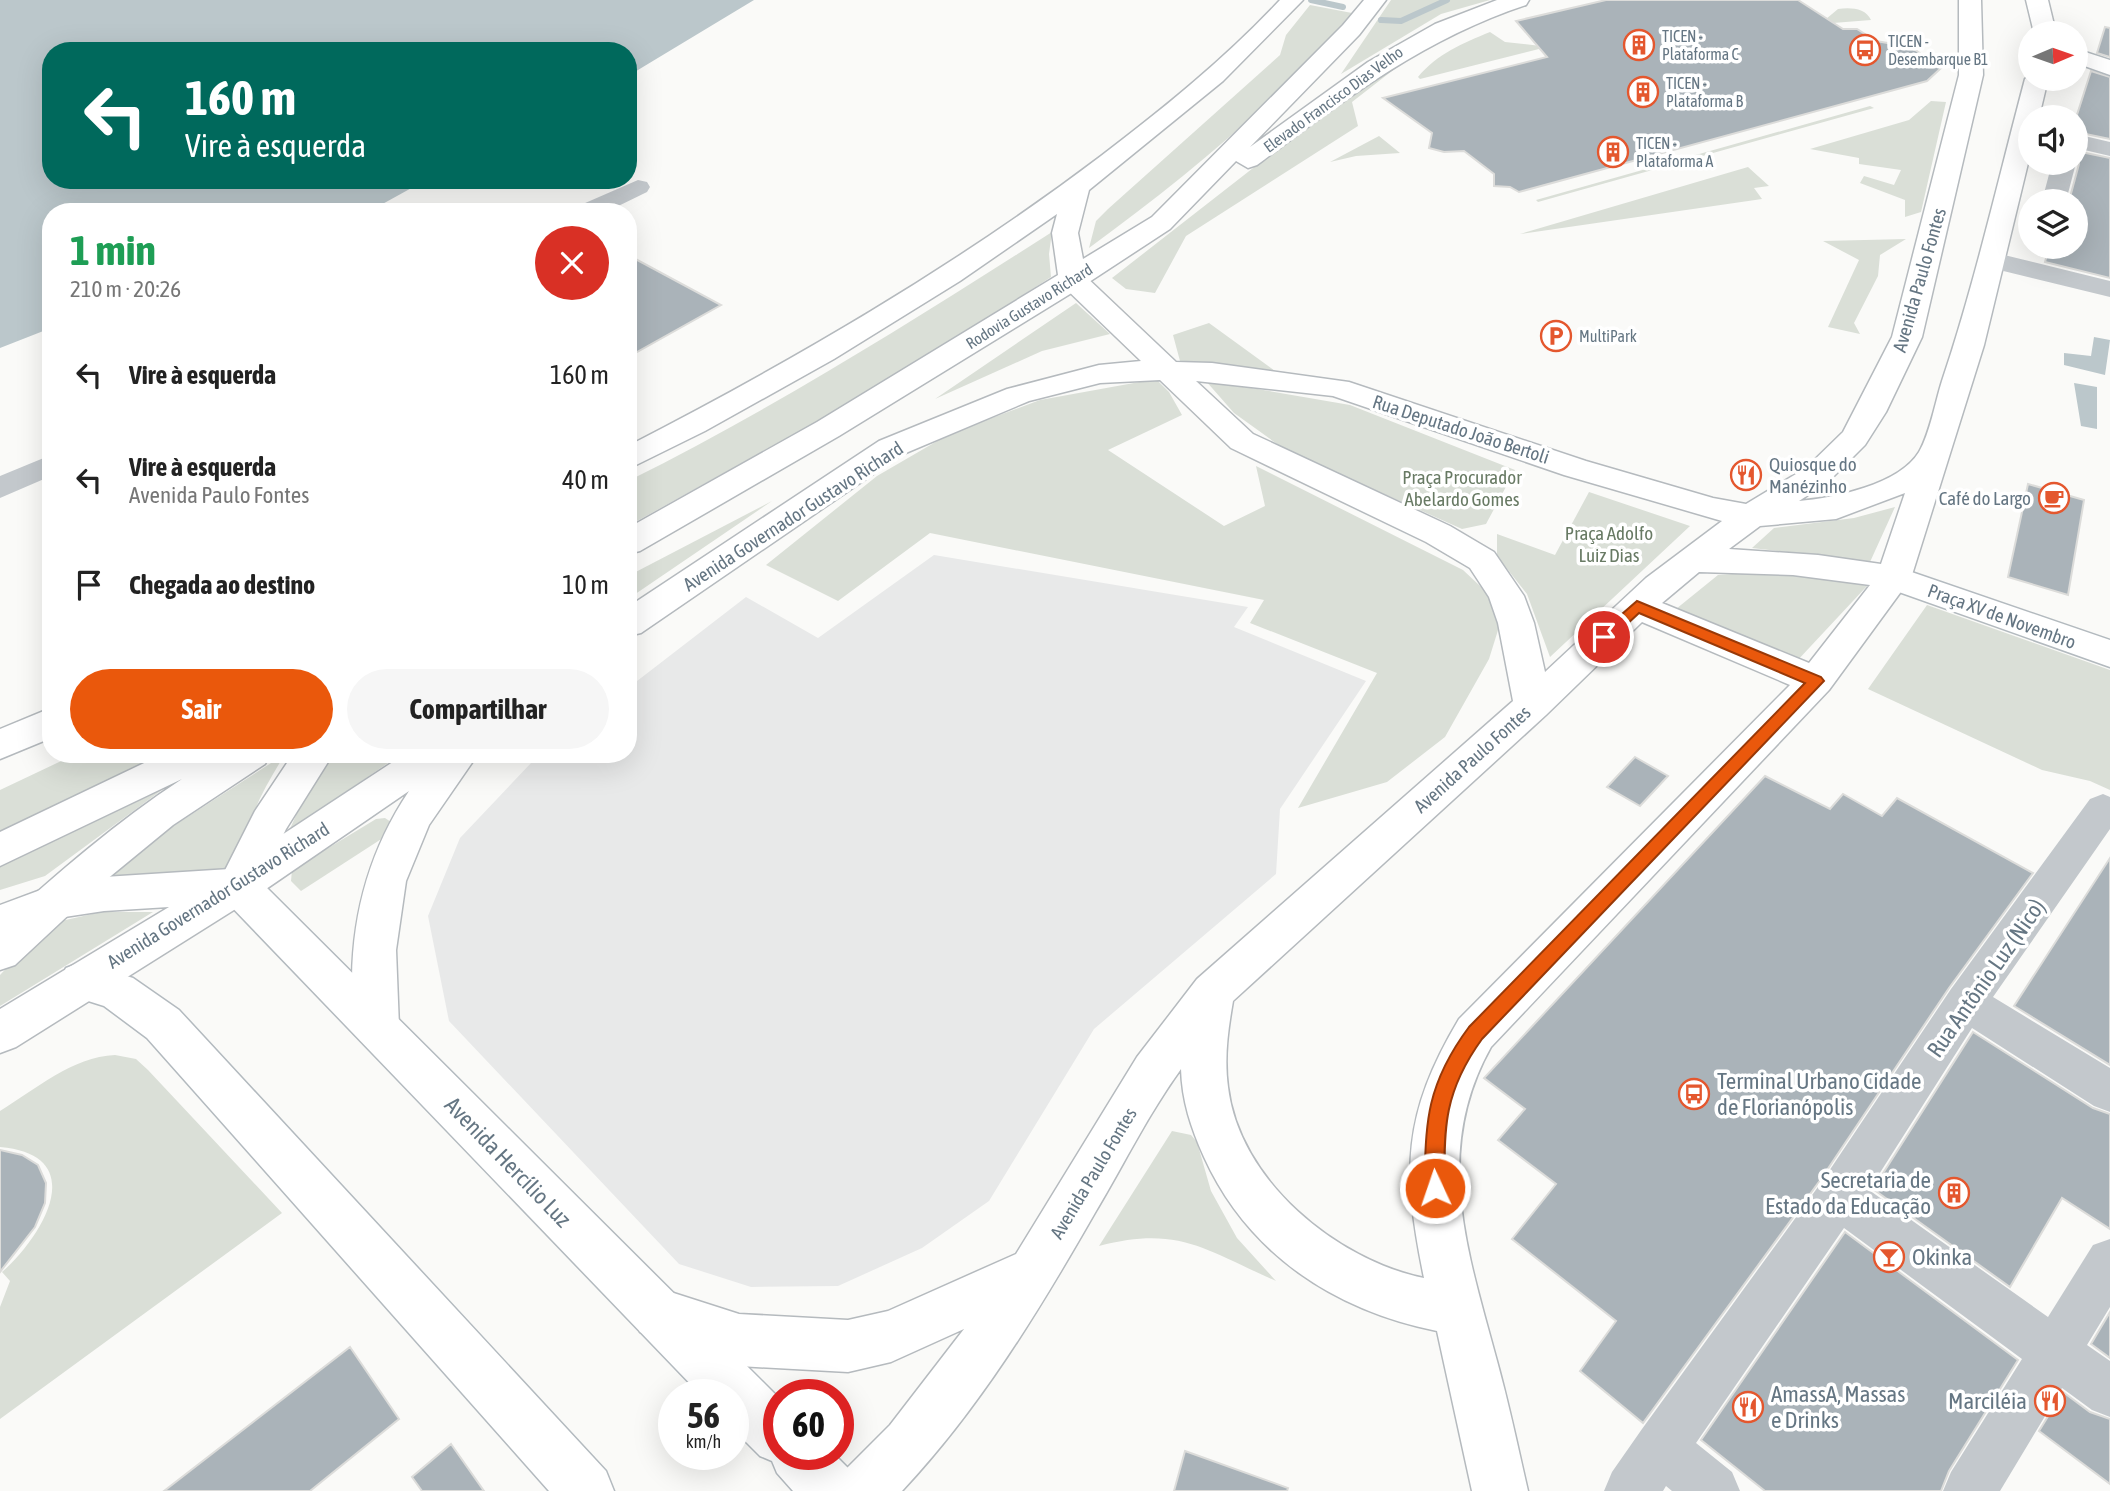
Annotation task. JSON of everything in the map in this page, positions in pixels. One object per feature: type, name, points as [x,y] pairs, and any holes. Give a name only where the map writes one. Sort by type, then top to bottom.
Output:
[{"type":"main road","points":[[637,454],[902,308],[1014,234],[1076,189],[1197,92],[1262,33],[1292,0]]},
{"type":"main road","name":"Rodovia Gustavo Richard","points":[[637,538],[828,429],[1073,280],[1161,223],[1350,30],[1375,0]]},
{"type":"main road","name":"Elevado Francisco Dias Velho","points":[[1161,223],[1390,56],[1457,20],[1518,0]]},
{"type":"main road","name":"Avenida Paulo Fontes","points":[[864,1491],[909,1444],[983,1347],[1034,1271],[1153,1071],[1213,992],[1532,705],[1637,606],[1690,561],[1751,516],[1817,475],[1854,438],[1871,412],[1907,337],[1971,75],[1970,0]]},
{"type":"main road","points":[[2037,0],[2042,21]]},
{"type":"main road","points":[[2088,61],[2110,68]]},
{"type":"main road","points":[[1500,1491],[1456,1310],[1437,1214],[1434,1134],[1438,1113],[1457,1058],[1475,1033],[1816,681],[1894,578],[1934,456],[2018,166]]},
{"type":"main road","points":[[1076,189],[1065,233],[1073,280],[1242,442],[1438,534],[1482,560],[1506,596],[1516,623],[1532,705]]},
{"type":"main road","name":"Rua Deputado João Bertoli","points":[[1166,370],[1274,379],[1338,388],[1575,468],[1751,516]]},
{"type":"main road","name":"Avenida Governador Gustavo Richard","points":[[637,618],[890,448],[984,408],[1057,383],[1099,374],[1166,370]]},
{"type":"main road","points":[[1751,516],[1836,508],[1875,495],[1909,478],[1934,456]]},
{"type":"main road","name":"Praça XV de Novembro","points":[[1690,561],[1759,559],[1808,563],[1894,578],[2110,654]]},
{"type":"main road","points":[[1637,606],[1816,681]]},
{"type":"main road","points":[[0,745],[42,726]]},
{"type":"main road","points":[[0,849],[180,763]]},
{"type":"main road","points":[[0,952],[91,868],[159,814],[237,763]]},
{"type":"main road","points":[[0,923],[54,902],[104,894],[238,886],[269,822],[308,763]]},
{"type":"main road","name":"Avenida Governador Gustavo Richard","points":[[0,1033],[238,886],[422,763]]},
{"type":"main road","points":[[377,1027],[372,945],[378,905],[390,865],[411,821],[452,763]]},
{"type":"main road","name":"Avenida Hercílio Luz","points":[[238,886],[763,1421]]},
{"type":"main road","points":[[82,981],[117,991],[163,1024],[586,1491]]},
{"type":"main road","points":[[1213,992],[1202,1032],[1200,1074],[1208,1108],[1230,1164],[1260,1207],[1299,1245],[1363,1285],[1400,1298],[1456,1310]]},
{"type":"main road","points":[[658,1314],[739,1340],[848,1346],[891,1336],[1034,1271]]},
{"type":"main road","points":[[811,1470],[831,1491]]},
{"type":"street","points":[[2088,144],[2110,149]]},
{"type":"street","points":[[604,203],[634,189]]},
{"type":"street","points":[[1992,260],[2041,259],[2110,289]]},
{"type":"street","points":[[0,488],[42,468]]},
{"type":"street","name":"Rua Antônio Luz (Nico)","points":[[1631,1491],[1839,1196],[1966,1002],[2103,809]]},
{"type":"street","points":[[1966,1002],[2110,1092]]},
{"type":"street","points":[[1839,1196],[2110,1392]]},
{"type":"street","points":[[1970,1491],[2110,1262]]},
{"type":"street","points":[[1660,1447],[1713,1491]]},
{"type":"shaded area","points":[[0,0],[754,0],[637,71],[637,42],[42,42],[42,189],[410,189],[384,203],[42,203],[42,332],[0,348]]},
{"type":"shaded area","points":[[2094,337],[2110,340],[2105,375],[2064,365],[2064,353],[2091,356]]},
{"type":"shaded area","points":[[2074,383],[2097,387],[2097,429],[2081,426]]},
{"type":"shaded area","points":[[934,555],[1248,607],[1234,627],[1366,681],[1280,809],[1276,874],[1094,1029],[989,1201],[922,1248],[838,1286],[751,1287],[679,1264],[449,1021],[428,916],[460,838],[531,763],[637,763],[637,681],[746,597],[818,638]]},
{"type":"green space","points":[[1391,0],[1490,0],[1441,14],[1341,74]]},
{"type":"green space","points":[[1310,5],[1352,13],[1261,109],[1194,167],[1089,248],[1096,221],[1280,55],[1286,35]]},
{"type":"green space","points":[[1838,9],[1857,9],[1871,20],[1833,23],[1826,19]]},
{"type":"green space","points":[[1686,12],[1420,79],[1418,77],[1442,56],[1490,32],[1505,42],[1541,46]]},
{"type":"green space","points":[[1437,36],[1352,102],[1358,126],[1186,236],[1155,293],[1126,289],[1112,278],[1316,119]]},
{"type":"green space","points":[[1931,101],[1946,102],[1921,212],[1905,217],[1905,200],[1860,183],[1864,176],[1894,185],[1901,170],[1859,164],[1859,158],[1810,149],[1909,120]]},
{"type":"green space","points":[[1870,106],[1874,108],[1538,202],[1536,200]]},
{"type":"green space","points":[[1379,136],[1400,153],[1356,156],[1330,162]]},
{"type":"green space","points":[[1748,167],[1769,186],[1754,188],[1762,199],[1520,234]]},
{"type":"green space","points":[[1052,232],[1049,254],[1051,277],[899,376],[637,521],[637,476],[737,424],[896,330]]},
{"type":"green space","points":[[1906,239],[1880,255],[1878,276],[1854,323],[1860,334],[1828,327],[1859,260],[1823,241]]},
{"type":"green space","points":[[1076,303],[1110,334],[1042,351],[935,399]]},
{"type":"green space","points":[[1209,323],[1275,371],[1180,361],[1173,335]]},
{"type":"green space","points":[[1156,379],[1169,392],[1182,415],[1108,450],[1224,526],[1265,506],[1256,466],[1463,570],[1494,599],[1499,627],[1489,659],[1445,737],[1387,782],[1298,808],[1377,673],[1250,623],[1264,600],[930,533],[838,601],[766,565],[877,476],[951,433],[1040,400]]},
{"type":"green space","name":"Praça Procurador Abelardo Gomes","points":[[1205,380],[1350,405],[1515,470],[1486,524],[1462,529],[1284,449],[1234,413]]},
{"type":"green space","name":"Praça Adolfo Luiz Dias","points":[[1589,492],[1690,526],[1550,657],[1527,594],[1497,556],[1497,534],[1555,555]]},
{"type":"green space","points":[[772,501],[637,593],[637,571]]},
{"type":"green space","points":[[1895,507],[1870,562],[1752,548],[1774,528],[1854,518]]},
{"type":"green space","points":[[1762,572],[1813,575],[1867,586],[1796,662],[1676,609],[1718,575]]},
{"type":"green space","points":[[1927,605],[2110,670],[2110,790],[2090,781],[2042,770],[1868,689]]},
{"type":"green space","points":[[57,763],[145,763],[0,831],[0,790]]},
{"type":"green space","points":[[271,763],[280,763],[253,815],[243,856],[220,871],[105,880],[144,845]]},
{"type":"green space","points":[[327,763],[388,763],[289,831],[309,786]]},
{"type":"green space","points":[[185,773],[45,876],[0,890],[0,863]]},
{"type":"green space","points":[[385,818],[391,822],[386,836],[301,891],[291,881],[292,870],[376,819]]},
{"type":"green space","points":[[101,912],[153,912],[0,1006],[0,975],[48,924]]},
{"type":"green space","points":[[115,1055],[136,1059],[148,1070],[282,1213],[0,1419],[0,1307],[10,1281],[2,1272],[32,1238],[44,1218],[51,1199],[52,1180],[45,1165],[28,1153],[0,1147],[0,1111],[69,1068],[99,1057]]},
{"type":"green space","points":[[1172,1131],[1191,1135],[1197,1142],[1211,1191],[1237,1238],[1276,1281],[1210,1251],[1171,1240],[1150,1238],[1099,1246]]},
{"type":"building","points":[[1606,0],[1798,0],[1843,29],[1857,29],[1876,41],[1911,47],[1941,68],[1927,81],[1519,192],[1510,187],[1494,186],[1494,174],[1464,151],[1444,152],[1429,148],[1432,133],[1383,98],[1547,57],[1516,21]]},
{"type":"building","points":[[2105,27],[2110,28],[2110,57],[2097,53]]},
{"type":"building","points":[[2091,71],[2110,77],[2110,139],[2088,134],[2088,105],[2080,105],[2085,91],[2088,91]]},
{"type":"building","points":[[2088,153],[2110,158],[2110,278],[2045,262],[2046,259],[2088,259],[2088,189],[2072,189],[2076,175],[2088,175]]},
{"type":"building","points":[[637,260],[721,305],[637,352]]},
{"type":"building","points":[[2028,484],[2084,500],[2068,595],[2008,577]]},
{"type":"building","points":[[1635,757],[1668,776],[1640,806],[1607,787]]},
{"type":"building","name":"Terminal Urbano Cidade de Florianópolis","points":[[1765,776],[1830,809],[1843,794],[1882,816],[1897,798],[2033,873],[1949,988],[1821,1179],[1643,1423],[1580,1371],[1616,1321],[1512,1239],[1556,1184],[1498,1140],[1525,1109],[1484,1078]]},
{"type":"building","points":[[2110,858],[2110,1065],[2014,1006]]},
{"type":"building","points":[[1973,1032],[2093,1108],[2110,1114],[2110,1229],[2062,1198],[2010,1287],[1873,1189]]},
{"type":"building","points":[[0,1150],[22,1155],[38,1165],[46,1183],[45,1203],[35,1227],[0,1272]]},
{"type":"building","points":[[1845,1232],[2018,1360],[1949,1471],[1941,1491],[1765,1491],[1701,1440]]},
{"type":"building","points":[[2110,1312],[2110,1358],[2091,1344]]},
{"type":"building","points":[[350,1347],[399,1419],[310,1491],[164,1491]]},
{"type":"building","points":[[2063,1392],[2090,1412],[2110,1419],[2110,1484],[2039,1431]]},
{"type":"building","points":[[451,1444],[484,1491],[422,1491],[412,1477]]},
{"type":"building","points":[[1185,1451],[1288,1488],[1287,1491],[1174,1491]]},
{"type":"waterway","points":[[1311,0],[1343,7]]},
{"type":"waterway","points":[[1381,20],[1401,21],[1447,0]]},
{"type":"place","name":"TICEN - Plataforma C","points":[[1639,45]]},
{"type":"place","name":"TICEN - Desembarque B1","points":[[1865,50]]},
{"type":"place","name":"TICEN - Plataforma B","points":[[1643,92]]},
{"type":"place","name":"TICEN - Plataforma A","points":[[1613,152]]},
{"type":"place","name":"MultiPark","points":[[1556,336]]},
{"type":"place","name":"Quiosque do Manézinho","points":[[1746,475]]},
{"type":"place","name":"Café do Largo","points":[[2054,498]]},
{"type":"place","name":"Terminal Urbano Cidade de Florianópolis","points":[[1694,1094]]},
{"type":"place","name":"Secretaria de Estado da Educação","points":[[1954,1193]]},
{"type":"place","name":"Okinka","points":[[1889,1257]]},
{"type":"place","name":"Marciléia","points":[[2050,1401]]},
{"type":"place","name":"AmassA, Massas e Drinks","points":[[1748,1407]]},
{"type":"route","points":[[1435,1188],[1434,1134],[1443,1092],[1457,1058],[1475,1033],[1816,681],[1637,606],[1604,637]]}]
